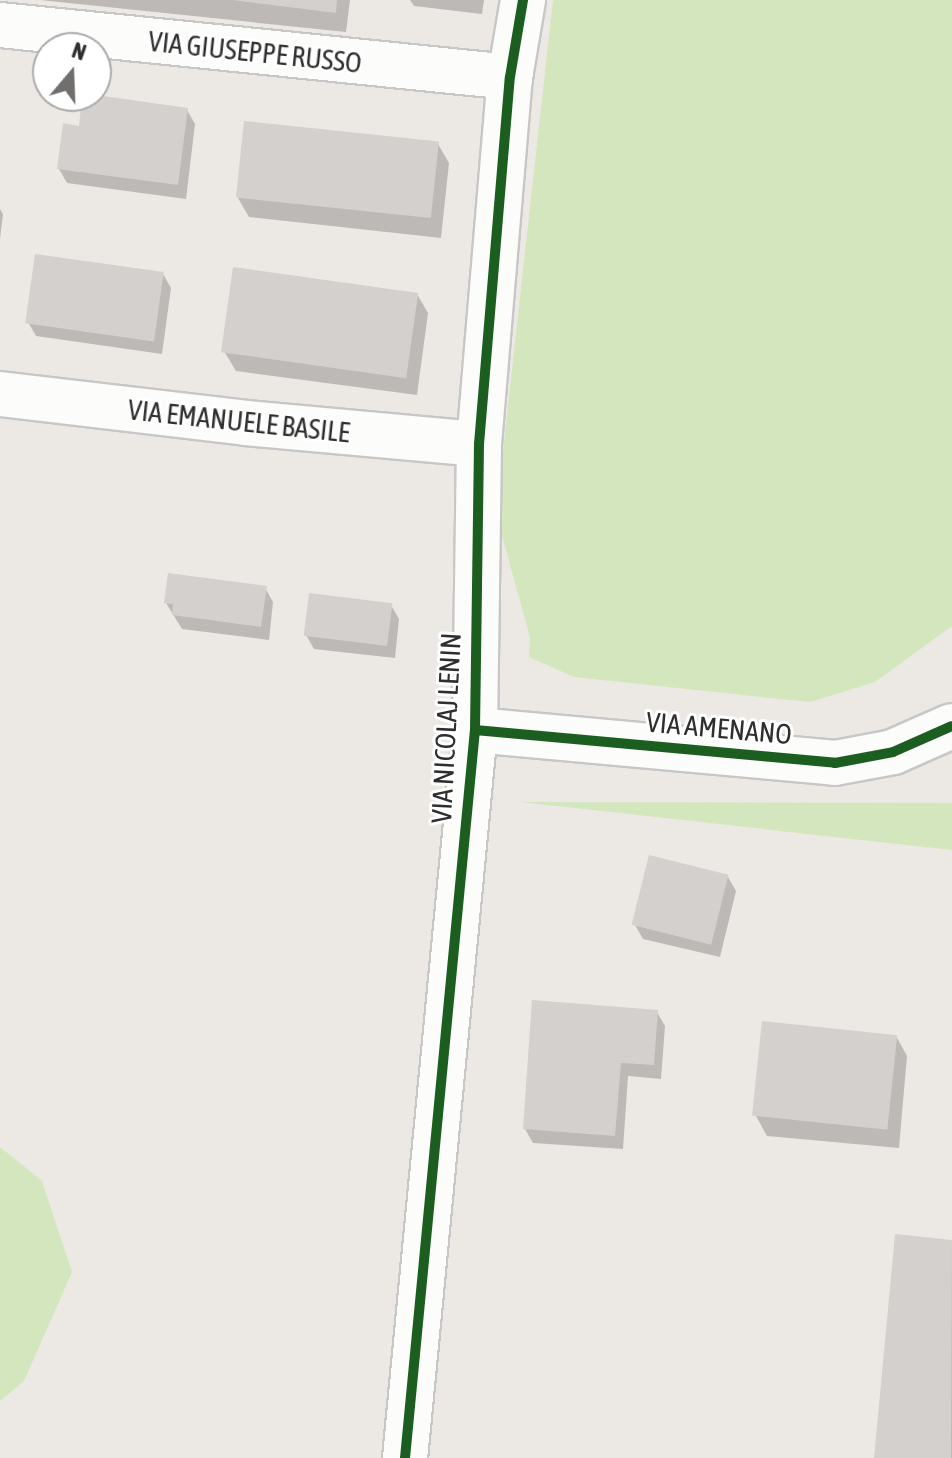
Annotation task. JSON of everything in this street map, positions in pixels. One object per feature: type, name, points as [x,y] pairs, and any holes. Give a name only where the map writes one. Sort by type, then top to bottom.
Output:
[{"type":"street","name":"VIA NICOLAJ LENIN","points":[[405,1458],[475,730],[479,444],[510,77],[523,0]]},
{"type":"street","name":"VIA GIUSEPPE RUSSO","points":[[0,25],[510,77]]},
{"type":"street","name":"VIA EMANUELE BASILE","points":[[0,394],[246,423],[479,444]]},
{"type":"street","name":"VIA AMENANO","points":[[475,730],[835,763],[893,752],[952,726]]},
{"type":"green space","points":[[553,0],[952,0],[952,626],[875,682],[810,702],[574,677],[529,657],[530,637],[496,514]]},
{"type":"green space","points":[[520,802],[952,803],[952,850]]},
{"type":"green space","points":[[0,1147],[42,1181],[72,1272],[24,1381],[0,1401]]},
{"type":"building","points":[[232,0],[337,0],[336,13]]},
{"type":"building","points":[[112,97],[188,108],[178,185],[57,169],[63,123],[79,126],[80,112],[112,112]]},
{"type":"building","points":[[244,121],[439,141],[431,218],[236,198]]},
{"type":"building","points":[[35,254],[164,272],[154,341],[25,323]]},
{"type":"building","points":[[233,267],[418,293],[406,378],[221,352]]},
{"type":"building","points":[[168,573],[267,586],[261,627],[172,615],[173,604],[164,603]]},
{"type":"building","points":[[309,593],[392,603],[387,646],[304,636]]},
{"type":"building","points":[[649,855],[729,875],[711,945],[632,925]]},
{"type":"building","points":[[532,1000],[658,1010],[654,1065],[621,1063],[615,1136],[523,1129]]},
{"type":"building","points":[[762,1021],[897,1035],[887,1130],[752,1115]]},
{"type":"building","points":[[895,1234],[952,1240],[951,1458],[874,1458]]},
{"type":"cycle path","points":[[405,1458],[475,730],[479,444],[510,77],[523,0]]},
{"type":"cycle path","points":[[475,730],[835,763],[893,752],[952,726]]}]
